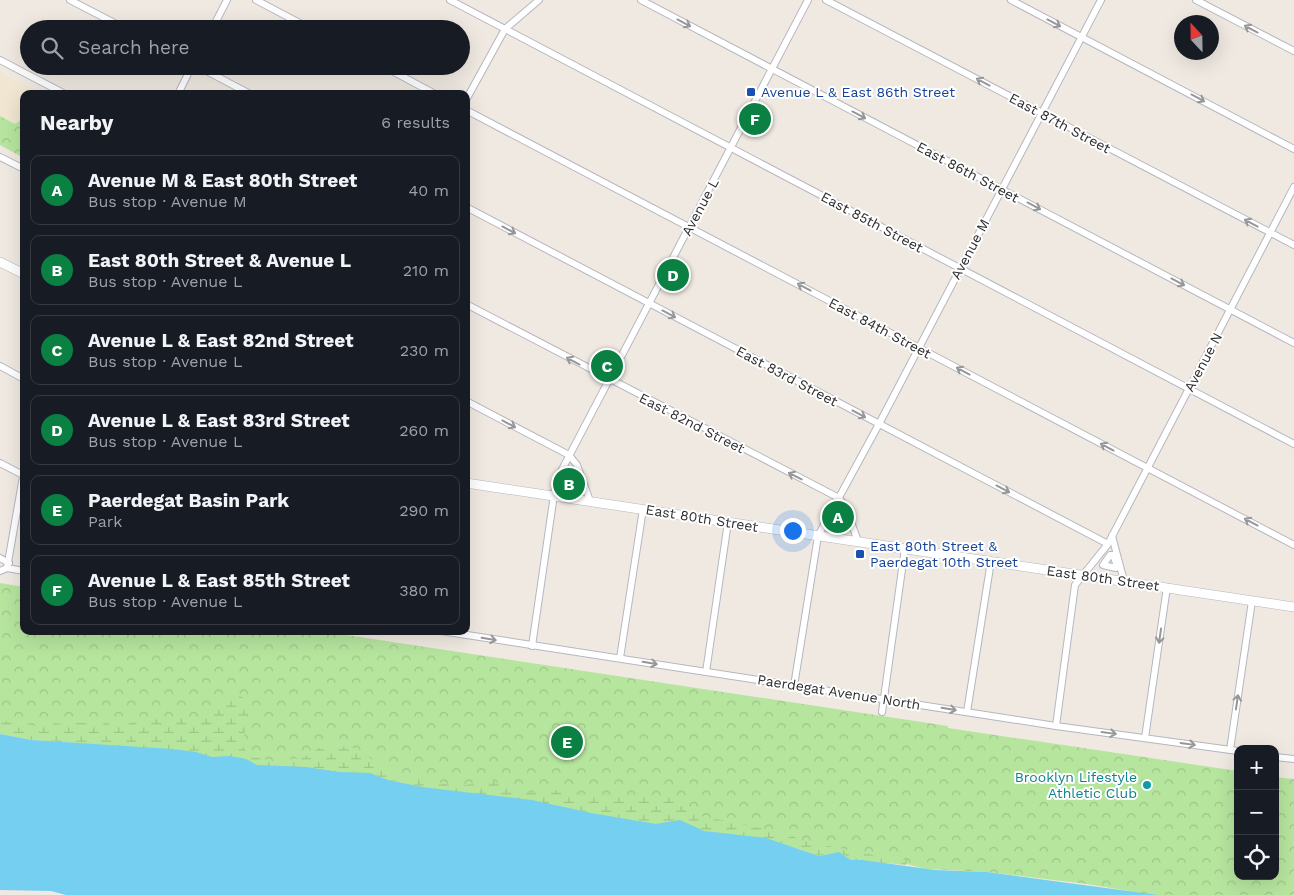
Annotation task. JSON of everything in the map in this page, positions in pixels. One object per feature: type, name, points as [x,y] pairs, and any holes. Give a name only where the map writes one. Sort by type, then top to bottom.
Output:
[{"type":"street","points":[[70,0],[109,20]]},
{"type":"street","points":[[217,20],[227,0]]},
{"type":"street","points":[[256,0],[294,20]]},
{"type":"street","name":"East 85th Street","points":[[450,0],[1294,444]]},
{"type":"street","points":[[470,93],[505,29],[539,0]]},
{"type":"street","name":"East 86th Street","points":[[641,0],[1294,343]]},
{"type":"street","name":"Avenue L","points":[[532,646],[556,481],[808,0]]},
{"type":"street","name":"East 87th Street","points":[[826,0],[1294,245]]},
{"type":"street","points":[[1011,0],[1294,148]]},
{"type":"street","name":"Avenue M","points":[[794,686],[818,536],[879,424],[1101,0]]},
{"type":"street","points":[[1196,0],[1294,51]]},
{"type":"street","points":[[0,60],[20,70]]},
{"type":"street","points":[[29,75],[57,90]]},
{"type":"street","points":[[180,90],[188,75]]},
{"type":"street","points":[[214,75],[242,90]]},
{"type":"street","points":[[399,75],[427,90]]},
{"type":"street","name":"East 84th Street","points":[[470,112],[1294,545]]},
{"type":"street","points":[[0,157],[20,167]]},
{"type":"street","name":"Avenue N","points":[[1056,726],[1075,585],[1108,544],[1294,187]]},
{"type":"street","name":"East 83rd Street","points":[[470,209],[1108,544]]},
{"type":"street","points":[[0,262],[20,272]]},
{"type":"street","name":"East 82nd Street","points":[[470,306],[839,498]]},
{"type":"street","points":[[0,366],[20,377]]},
{"type":"street","points":[[470,403],[569,455],[577,465],[590,501]]},
{"type":"street","points":[[0,463],[20,472]]},
{"type":"street","name":"East 80th Street","points":[[470,485],[1294,607]]},
{"type":"street","points":[[0,571],[8,565],[20,491]]},
{"type":"street","points":[[839,498],[845,506],[858,541]]},
{"type":"street","points":[[620,658],[642,509]]},
{"type":"street","points":[[706,672],[728,522]]},
{"type":"street","points":[[1112,536],[1124,581]]},
{"type":"street","points":[[882,712],[905,548]]},
{"type":"street","points":[[0,558],[8,565],[20,570]]},
{"type":"street","points":[[967,712],[991,561]]},
{"type":"street","points":[[1145,738],[1167,588]]},
{"type":"street","points":[[1230,750],[1252,601]]},
{"type":"street","name":"Paerdegat Avenue North","points":[[467,635],[1056,726],[1234,750]]},
{"type":"street","points":[[1279,757],[1294,759]]},
{"type":"shaded area","points":[[0,72],[35,90],[20,90],[20,121],[15,124],[0,116]]},
{"type":"green space","points":[[0,116],[15,124],[20,121],[20,156],[0,145]]},
{"type":"green space","points":[[0,583],[20,586],[20,635],[346,635],[1234,770],[1234,880],[1279,880],[1279,777],[1294,779],[1294,895],[1153,895],[1087,884],[987,872],[926,869],[906,864],[0,728]]},
{"type":"green space","points":[[230,694],[241,695],[247,708],[243,746],[248,756],[273,761],[302,758],[326,744],[353,748],[406,779],[431,779],[444,784],[467,785],[487,777],[509,789],[530,793],[553,790],[579,794],[657,795],[683,801],[701,816],[790,834],[799,840],[907,860],[906,865],[851,860],[839,852],[819,856],[766,838],[704,831],[680,820],[656,824],[591,813],[532,800],[422,787],[388,780],[370,773],[257,765],[244,759],[212,757],[196,752],[32,740],[0,734],[0,720],[41,727],[71,722],[121,726],[142,720],[204,717],[226,705],[222,704]]},
{"type":"water","points":[[0,734],[32,740],[172,749],[196,752],[212,757],[230,756],[246,759],[257,765],[370,773],[388,780],[422,787],[532,800],[591,813],[656,824],[680,820],[704,831],[766,838],[819,856],[839,852],[851,860],[935,870],[987,872],[1158,895],[66,895],[51,891],[0,890]]},
{"type":"place","name":"Avenue L & East 86th Street","points":[[751,92]]},
{"type":"place","name":"Avenue L & East 85th Street","points":[[755,119]]},
{"type":"place","name":"Avenue L & East 83rd Street","points":[[673,275]]},
{"type":"place","name":"Avenue L & East 82nd Street","points":[[607,366]]},
{"type":"place","name":"East 80th Street & Avenue L","points":[[569,484]]},
{"type":"place","name":"Avenue M & East 80th Street","points":[[838,517]]},
{"type":"place","name":"East 80th Street & Paerdegat 10th Street","points":[[860,554]]},
{"type":"place","name":"Paerdegat Basin Park","points":[[567,742]]},
{"type":"place","name":"Brooklyn Lifestyle Athletic Club","points":[[1147,785]]}]
